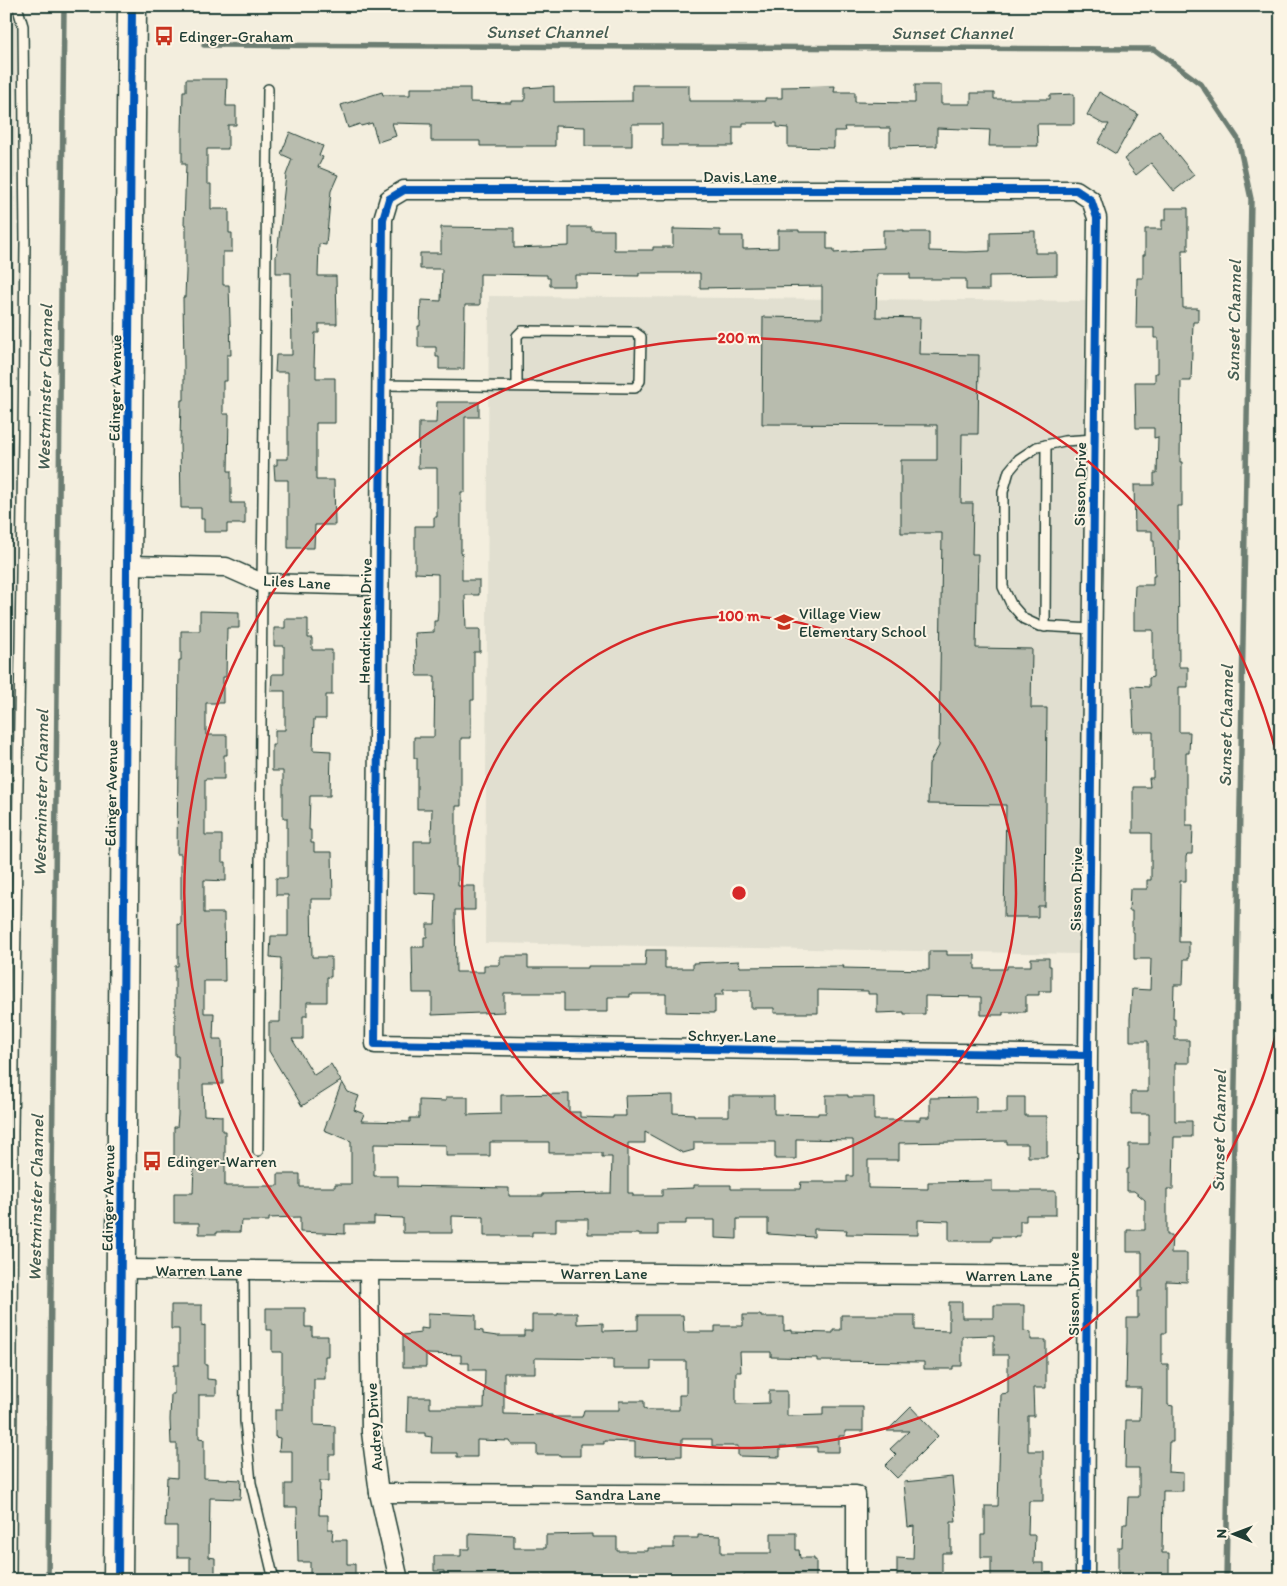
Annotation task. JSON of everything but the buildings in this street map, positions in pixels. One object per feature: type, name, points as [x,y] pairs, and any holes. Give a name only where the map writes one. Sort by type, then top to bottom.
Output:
[{"type":"main road","name":"Edinger Avenue","points":[[118,1580],[132,6]]},
{"type":"street","name":"Davis Lane","points":[[389,199],[404,190],[1076,190],[1091,200]]},
{"type":"street","name":"Hendricksen Drive","points":[[375,1044],[383,219],[389,199]]},
{"type":"street","name":"Sisson Drive","points":[[1085,1580],[1088,1055],[1097,218],[1091,200]]},
{"type":"street","name":"Liles Lane","points":[[127,565],[226,567],[262,583],[380,586]]},
{"type":"street","name":"Schryer Lane","points":[[375,1044],[1088,1055]]},
{"type":"street","name":"Warren Lane","points":[[121,1269],[1087,1276]]},
{"type":"street","name":"Audrey Drive","points":[[369,1271],[371,1432],[379,1492],[399,1580]]},
{"type":"street","name":"Sandra Lane","points":[[379,1492],[856,1495],[856,1580]]},
{"type":"lane","points":[[11,1580],[13,1142],[25,242],[23,26],[17,6]]},
{"type":"lane","points":[[258,1152],[268,89]]},
{"type":"lane","points":[[382,385],[635,388],[640,381],[641,337],[634,332],[522,331],[517,336],[516,386]]},
{"type":"lane","points":[[1092,630],[1039,626],[1024,619],[1011,604],[1003,587],[1003,492],[1009,471],[1020,459],[1037,447],[1064,441],[1095,439]]},
{"type":"lane","points":[[1046,444],[1046,627]]},
{"type":"lane","points":[[244,1270],[245,1421],[250,1474],[274,1580]]},
{"type":"shaded area","points":[[6,19],[16,19],[7,1164],[6,1164]]},
{"type":"shaded area","name":"Village View Elementary School","points":[[489,296],[1085,301],[1079,954],[485,943]]},
{"type":"waterway","name":"Westminster Channel","points":[[48,1580],[64,6]]},
{"type":"waterway","name":"Sunset Channel","points":[[204,45],[1154,49],[1201,84],[1238,139],[1251,199],[1226,1580]]},
{"type":"cycle path","points":[[118,1580],[132,6]]},
{"type":"cycle path","points":[[1085,1580],[1088,1055],[1097,218],[1091,200],[1076,190],[404,190],[389,199],[383,219],[375,1044],[1088,1055]]},
{"type":"place","name":"Edinger-Graham","points":[[164,36]]},
{"type":"place","name":"Village View Elementary School","points":[[784,622]]},
{"type":"place","name":"Edinger-Warren","points":[[152,1161]]}]
